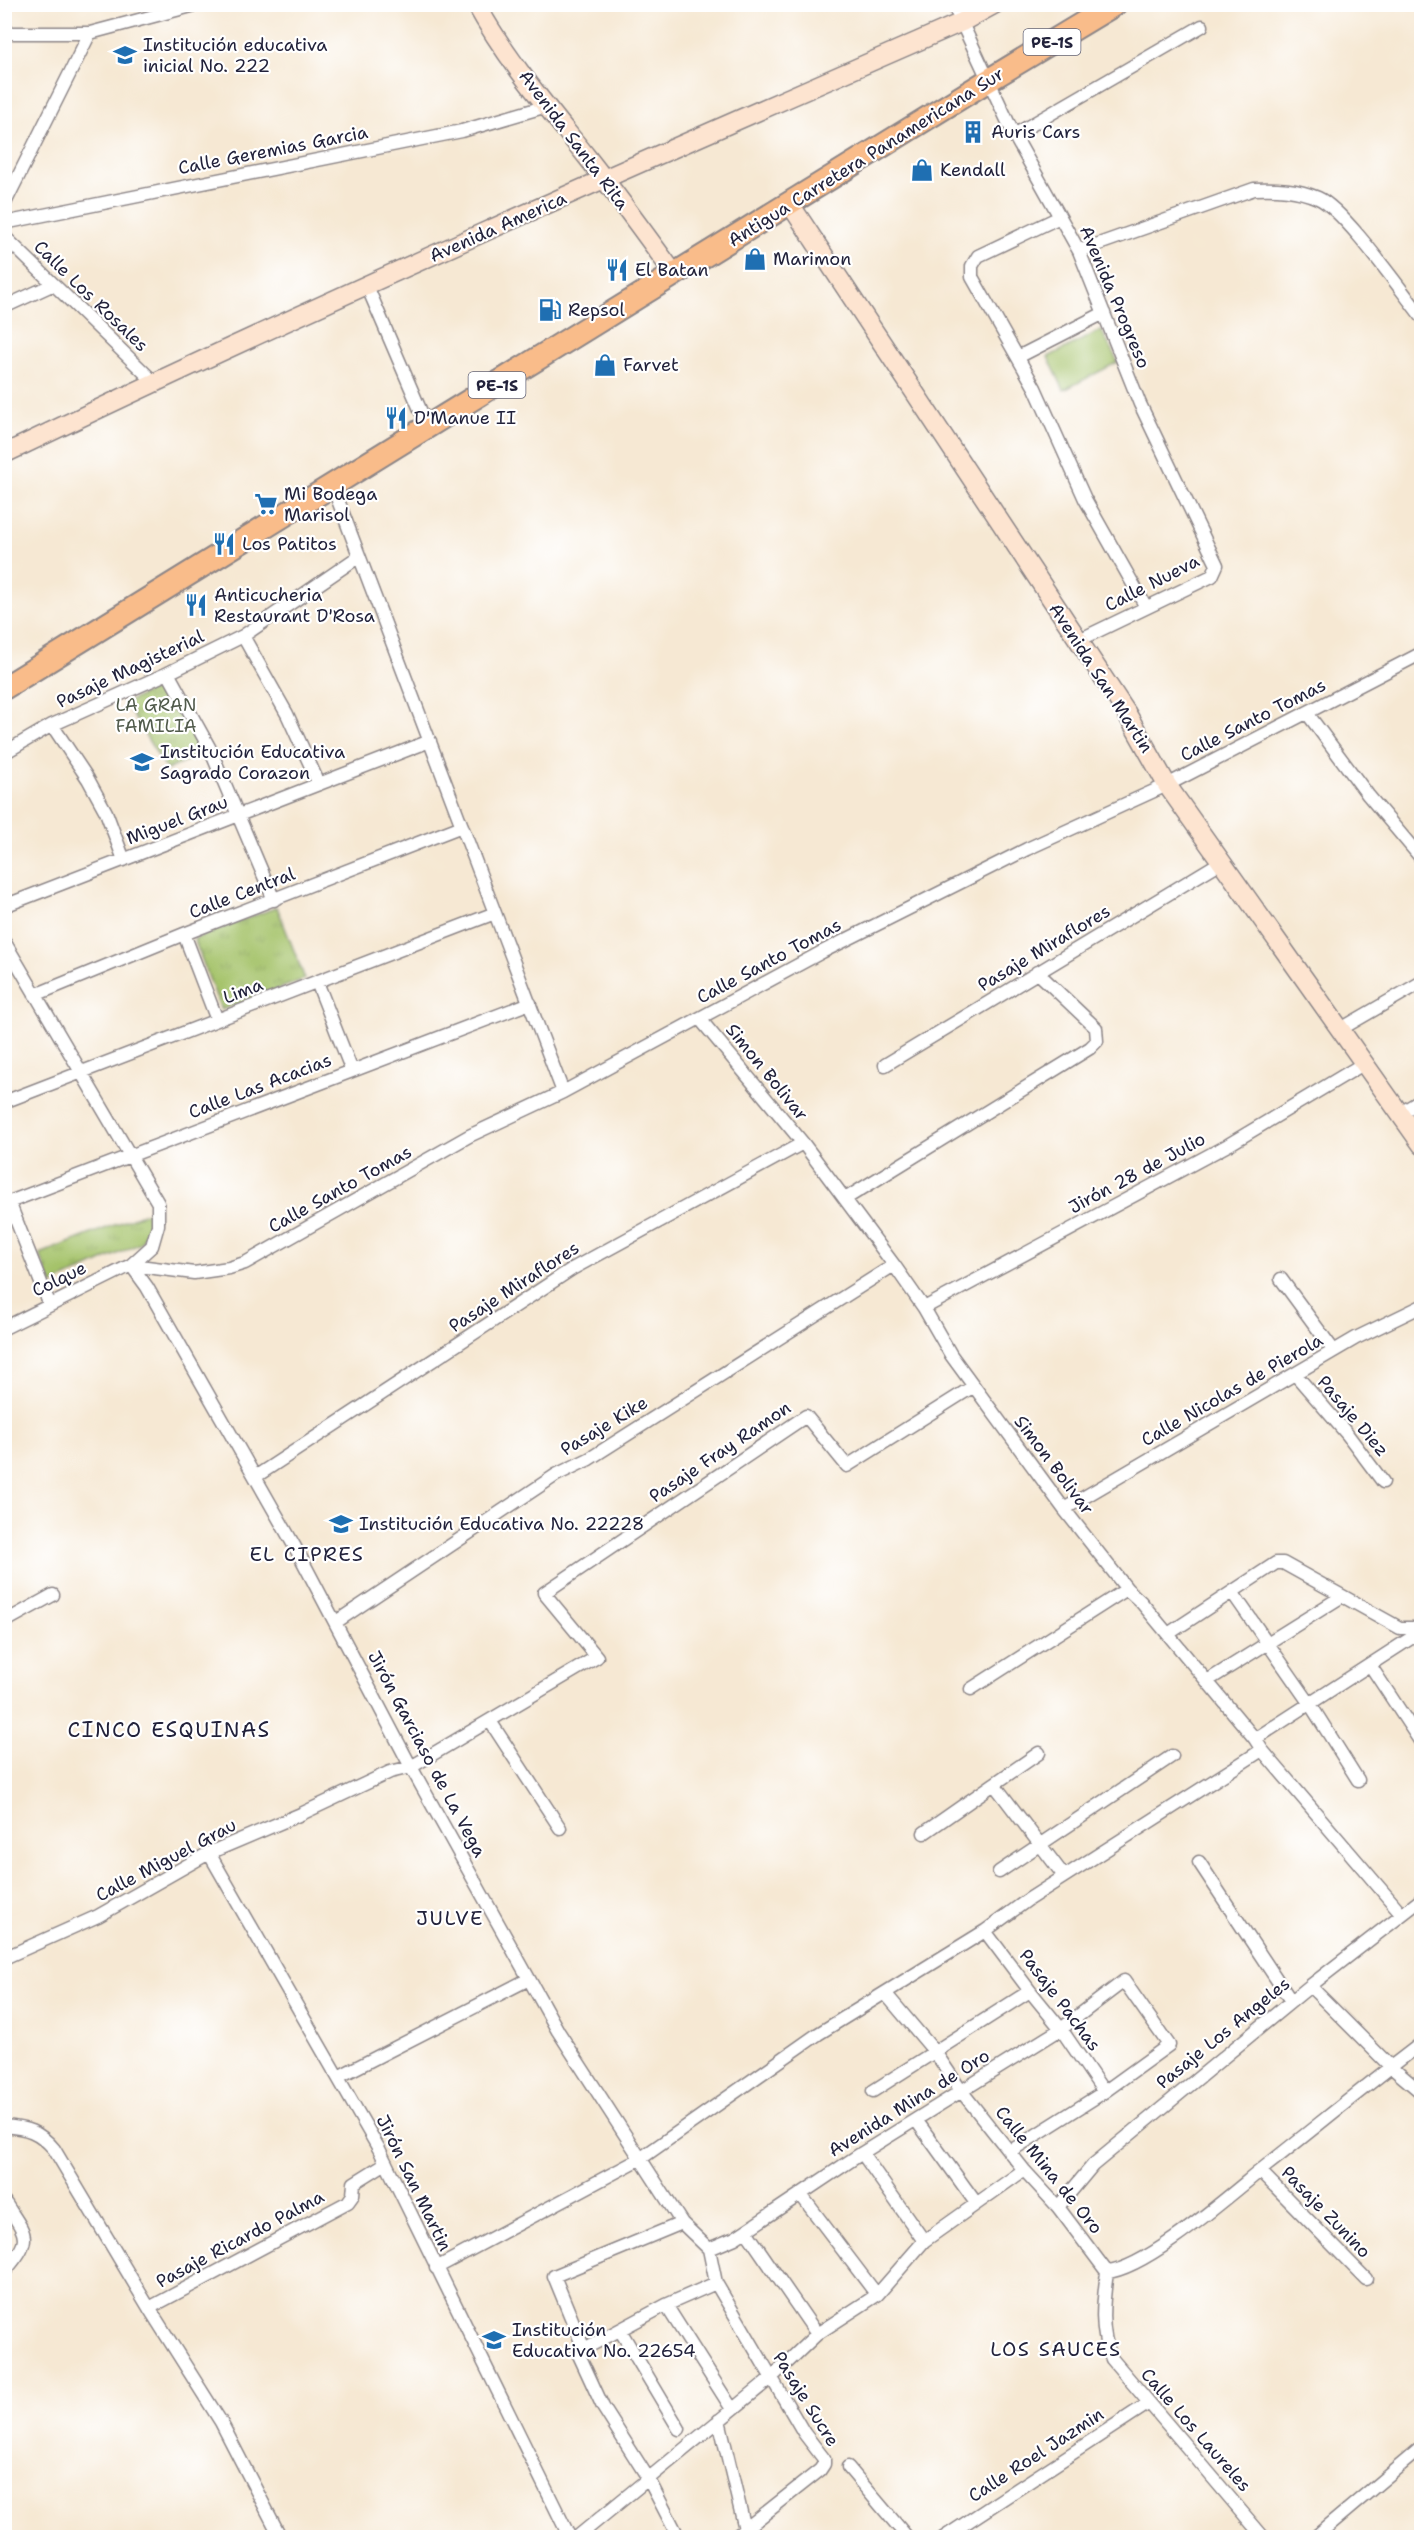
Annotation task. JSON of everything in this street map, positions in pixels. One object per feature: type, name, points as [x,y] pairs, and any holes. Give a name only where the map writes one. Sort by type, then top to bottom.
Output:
[{"type":"highway","name":"Antigua Carretera Panamericana Sur","points":[[4,688],[1115,4]]},
{"type":"street","points":[[4,33],[90,33],[150,10],[199,4]]},
{"type":"street","name":"Avenida Santa Rita","points":[[476,4],[484,21],[675,275]]},
{"type":"street","name":"Avenida Progreso","points":[[953,4],[1014,135],[1079,252],[1140,404],[1184,493],[1190,511]]},
{"type":"street","name":"Avenida America","points":[[4,454],[153,381],[604,178],[962,22],[995,4]]},
{"type":"street","points":[[1014,135],[1202,26]]},
{"type":"street","points":[[4,205],[90,33]]},
{"type":"street","name":"Calle Geremias Garcia","points":[[4,223],[462,130],[547,106]]},
{"type":"street","points":[[1079,252],[1254,189],[1284,188],[1320,199],[1348,224],[1422,317]]},
{"type":"street","name":"Avenida San Martin","points":[[790,204],[1126,712],[1167,784],[1422,1145]]},
{"type":"street","points":[[1060,217],[978,256],[972,266],[972,277],[1035,388],[1085,498],[1146,608]]},
{"type":"street","name":"Calle Los Rosales","points":[[4,236],[153,381]]},
{"type":"street","points":[[4,308],[52,285]]},
{"type":"street","points":[[367,286],[428,428]]},
{"type":"street","points":[[1018,357],[1104,313]]},
{"type":"street","points":[[333,487],[563,1092]]},
{"type":"street","name":"Calle Nueva","points":[[1077,641],[1212,576],[1217,565],[1215,558],[1190,511]]},
{"type":"street","name":"Pasaje Magisterial","points":[[4,753],[52,725],[168,674],[243,636],[358,556]]},
{"type":"street","points":[[243,636],[287,714],[319,784]]},
{"type":"street","name":"Calle Santo Tomas","points":[[131,1265],[194,1273],[229,1268],[245,1263],[469,1136],[563,1092],[822,952],[1017,854],[1167,784],[1422,653]]},
{"type":"street","points":[[168,674],[210,749],[274,900]]},
{"type":"street","points":[[1307,713],[1368,795],[1421,858]]},
{"type":"street","points":[[52,725],[88,778],[106,812],[124,860]]},
{"type":"street","name":"Miguel Grau","points":[[4,906],[430,741]]},
{"type":"street","name":"Calle Central","points":[[35,995],[184,934],[462,826]]},
{"type":"street","name":"Pasaje Miraflores","points":[[885,1065],[1221,862]]},
{"type":"street","name":"Lima","points":[[4,1102],[495,913]]},
{"type":"street","points":[[184,934],[217,1020]]},
{"type":"street","points":[[4,941],[158,1203],[159,1225],[152,1246],[131,1265]]},
{"type":"street","points":[[845,1199],[1090,1048],[1097,1041],[1096,1028],[1037,972]]},
{"type":"street","points":[[316,982],[352,1071]]},
{"type":"street","points":[[1339,1030],[1422,982]]},
{"type":"street","name":"Calle Las Acacias","points":[[7,1203],[530,1003]]},
{"type":"street","name":"Simon Bolivar","points":[[700,1019],[845,1199],[924,1308],[951,1355],[1064,1509],[1127,1589],[1141,1602],[1402,1914]]},
{"type":"street","name":"Jirón 28 de Julio","points":[[924,1308],[1228,1145],[1364,1064]]},
{"type":"street","points":[[1400,1114],[1422,1100]]},
{"type":"street","name":"Pasaje Miraflores","points":[[255,1477],[572,1269],[802,1143]]},
{"type":"street","points":[[7,1203],[50,1303]]},
{"type":"street","name":"Colque","points":[[4,1328],[50,1303],[131,1265]]},
{"type":"street","name":"Jirón Garciaso de La Vega","points":[[131,1265],[147,1287],[336,1622],[411,1767],[558,2031],[682,2223],[709,2249]]},
{"type":"street","name":"Pasaje Kike","points":[[336,1622],[556,1475],[590,1459],[894,1265]]},
{"type":"street","points":[[1281,1279],[1334,1352]]},
{"type":"street","name":"Calle Nicolas de Pierola","points":[[1064,1509],[1295,1374],[1422,1306]]},
{"type":"street","name":"Pasaje Diez","points":[[1295,1374],[1347,1434],[1383,1482]]},
{"type":"street","name":"Pasaje Fray Ramon","points":[[411,1767],[597,1657],[544,1593],[806,1416],[848,1466],[974,1386]]},
{"type":"street","points":[[1168,1634],[1276,1563],[1283,1563],[1400,1628],[1422,1630]]},
{"type":"street","points":[[971,1689],[1127,1589]]},
{"type":"street","points":[[1232,1592],[1310,1704],[1358,1780]]},
{"type":"street","points":[[4,1622],[53,1595]]},
{"type":"street","points":[[1207,1681],[1341,1596]]},
{"type":"street","points":[[436,2268],[640,2159],[818,2034],[985,1931],[1258,1744],[1310,1704],[1422,1630]]},
{"type":"street","points":[[1370,1665],[1420,1741]]},
{"type":"street","points":[[490,1720],[560,1828]]},
{"type":"street","points":[[924,1833],[1038,1753]]},
{"type":"street","points":[[999,1872],[1172,1756]]},
{"type":"street","name":"Calle Miguel Grau","points":[[4,1958],[98,1916],[209,1853],[301,1814],[390,1772],[411,1767]]},
{"type":"street","points":[[994,1784],[1064,1876]]},
{"type":"street","name":"Jirón San Martin","points":[[209,1853],[386,2163],[570,2538]]},
{"type":"street","points":[[1199,1862],[1291,2001]]},
{"type":"street","name":"Pasaje Los Angeles","points":[[1058,2207],[1093,2164],[1291,2001],[1422,1899]]},
{"type":"street","name":"Pasaje Pachas","points":[[985,1931],[1061,2028],[1104,2092]]},
{"type":"street","points":[[338,2077],[529,1979]]},
{"type":"street","name":"Avenida Mina de Oro","points":[[709,2249],[746,2231],[862,2153],[962,2092],[1061,2028],[1124,1981],[1169,2045],[1104,2092]]},
{"type":"street","points":[[1310,1986],[1390,2067],[1422,2093]]},
{"type":"street","points":[[873,2091],[1030,1991]]},
{"type":"street","name":"Calle Mina de Oro","points":[[885,1993],[935,2052],[962,2092],[1024,2170],[1058,2207],[1107,2272]]},
{"type":"street","points":[[1107,2272],[1119,2271],[1131,2266],[1180,2234],[1422,2043]]},
{"type":"street","points":[[1009,2152],[1104,2092]]},
{"type":"street","points":[[916,2120],[976,2203]]},
{"type":"street","points":[[4,2126],[34,2131],[44,2137],[54,2149],[149,2308],[221,2422],[281,2538]]},
{"type":"street","points":[[862,2153],[924,2241]]},
{"type":"street","name":"Pasaje Ricardo Palma","points":[[149,2308],[348,2202],[353,2195],[354,2183],[386,2163]]},
{"type":"street","points":[[576,2538],[771,2378],[817,2334],[877,2295],[924,2241],[1024,2170]]},
{"type":"street","name":"Pasaje Zunino","points":[[1260,2170],[1366,2279]]},
{"type":"street","points":[[801,2195],[877,2295]]},
{"type":"street","points":[[4,2201],[25,2234],[20,2253],[4,2272]]},
{"type":"street","points":[[584,2349],[554,2276],[682,2223]]},
{"type":"street","points":[[746,2231],[817,2334]]},
{"type":"street","name":"Pasaje Sucre","points":[[709,2249],[716,2283],[804,2433],[824,2459],[820,2470],[734,2538]]},
{"type":"street","name":"Calle Los Laureles","points":[[1107,2272],[1102,2318],[1107,2349],[1112,2360],[1264,2538]]},
{"type":"street","points":[[679,2538],[648,2478],[603,2407],[579,2355],[584,2349],[666,2305],[716,2283]]},
{"type":"street","points":[[666,2305],[732,2409]]},
{"type":"street","points":[[620,2330],[679,2429]]},
{"type":"street","name":"Calle Roel Jazmin","points":[[943,2538],[1149,2403]]},
{"type":"street","points":[[719,2420],[746,2529]]},
{"type":"street","points":[[1314,2538],[1422,2447]]},
{"type":"street","points":[[848,2468],[908,2538]]},
{"type":"green space","points":[[1101,330],[1118,362],[1064,390],[1048,357]]},
{"type":"green space","name":"LA GRAN FAMILIA","points":[[162,686],[203,753],[167,770],[125,703]]},
{"type":"green space","points":[[277,907],[305,979],[221,1010],[194,939]]},
{"type":"green space","points":[[150,1211],[150,1222],[141,1243],[51,1285],[40,1254]]},
{"type":"place","name":"Institución educativa inicial No. 222","points":[[125,55]]},
{"type":"place","name":"Auris Cars","points":[[973,132]]},
{"type":"place","name":"Kendall","points":[[922,170]]},
{"type":"place","name":"Marimon","points":[[755,259]]},
{"type":"place","name":"El Batan","points":[[617,270]]},
{"type":"place","name":"Repsol","points":[[550,310]]},
{"type":"place","name":"Farvet","points":[[605,365]]},
{"type":"place","name":"D'Manue II","points":[[396,418]]},
{"type":"place","name":"Mi Bodega Marisol","points":[[266,504]]},
{"type":"place","name":"Los Patitos","points":[[224,544]]},
{"type":"place","name":"Anticucheria Restaurant D'Rosa","points":[[196,605]]},
{"type":"place","name":"Institución Educativa Sagrado Corazon","points":[[142,762]]},
{"type":"place","name":"Institución Educativa No. 22228","points":[[341,1524]]},
{"type":"place","name":"Institución Educativa No. 22654","points":[[494,2340]]},
{"type":"district","name":"EL CIPRES","points":[[307,1554]]},
{"type":"district","name":"CINCO ESQUINAS","points":[[169,1730]]},
{"type":"district","name":"JULVE","points":[[450,1918]]},
{"type":"district","name":"LOS SAUCES","points":[[1056,2349]]}]
